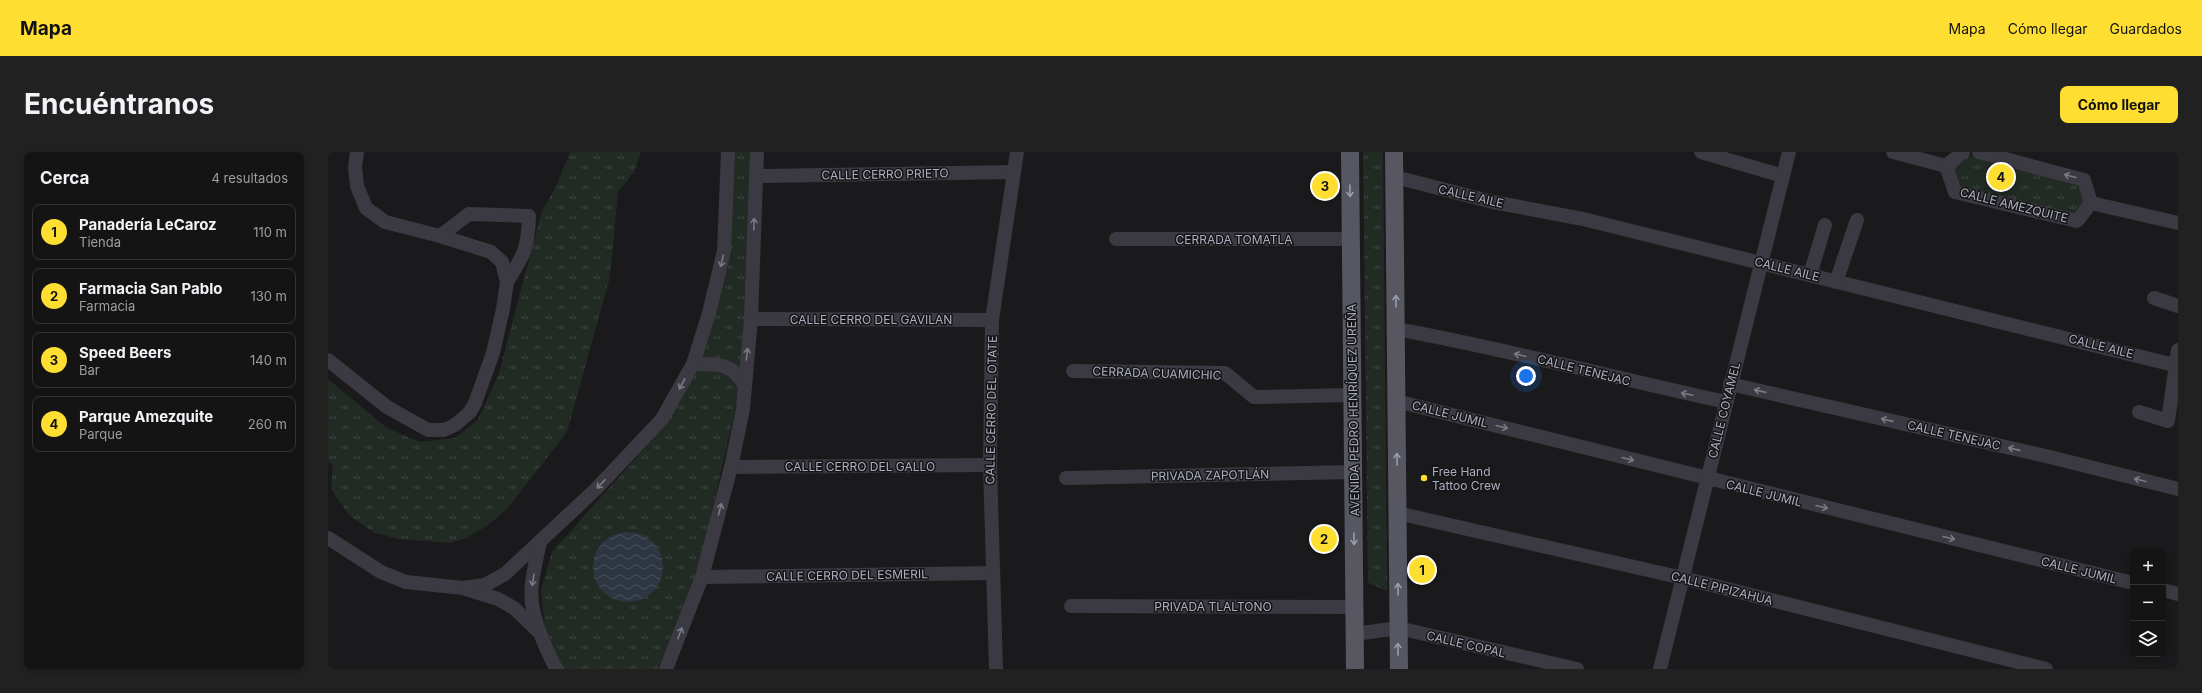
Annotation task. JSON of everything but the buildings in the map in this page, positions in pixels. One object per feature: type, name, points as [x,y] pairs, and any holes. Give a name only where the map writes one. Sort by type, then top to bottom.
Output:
[{"type":"main road","name":"AVENIDA PEDRO HENRÍQUEZ UREÑA","points":[[1350,152],[1355,669]]},
{"type":"main road","points":[[1394,152],[1399,669]]},
{"type":"street","points":[[357,152],[355,168],[357,186],[366,208],[384,222],[440,236],[491,252],[502,262],[507,282]]},
{"type":"street","points":[[463,588],[485,584],[505,574],[596,489],[662,419],[693,364],[709,313],[724,251],[728,152]]},
{"type":"street","points":[[666,669],[702,577],[731,467],[743,408],[751,319],[757,152]]},
{"type":"street","name":"CALLE CERRO DEL OTATE","points":[[996,669],[990,465],[992,320],[1017,152]]},
{"type":"street","points":[[1701,152],[1783,176]]},
{"type":"street","name":"CALLE COYAMEL","points":[[1660,669],[1760,263],[1789,152]]},
{"type":"street","points":[[1893,152],[1946,166],[1963,152]]},
{"type":"street","points":[[1979,152],[2084,180],[2091,203],[2178,223]]},
{"type":"street","name":"CALLE AMEZQUITE","points":[[1946,166],[1955,192],[2077,221],[2091,203]]},
{"type":"street","name":"CALLE CERRO PRIETO","points":[[756,176],[1014,172]]},
{"type":"street","name":"CALLE AILE","points":[[1395,177],[1493,202],[1583,219],[2177,365]]},
{"type":"street","points":[[328,360],[387,407],[428,430],[444,430],[455,425],[470,412],[475,403],[493,353],[507,282],[524,256],[528,235],[529,216],[469,214],[440,236]]},
{"type":"street","points":[[1836,282],[1857,220]]},
{"type":"street","points":[[1810,275],[1825,225]]},
{"type":"street","name":"CERRADA TOMATLA","points":[[1116,239],[1351,239]]},
{"type":"street","points":[[2154,298],[2178,306]]},
{"type":"street","name":"CALLE CERRO DEL GAVILAN","points":[[751,319],[992,320]]},
{"type":"street","name":"CALLE TENEJAC","points":[[1396,329],[1478,344],[1609,377],[1726,402]]},
{"type":"street","points":[[2139,412],[2168,421],[2178,350]]},
{"type":"street","points":[[693,364],[711,364],[727,367],[738,375],[744,386]]},
{"type":"street","name":"CERRADA CUAMICHIC","points":[[1073,370],[1225,373],[1254,397],[1352,395]]},
{"type":"street","name":"CALLE TENEJAC","points":[[1730,384],[2050,457],[2178,489]]},
{"type":"street","name":"CALLE JUMIL","points":[[1396,401],[2130,582]]},
{"type":"street","name":"CALLE CERRO DEL GALLO","points":[[731,467],[990,465]]},
{"type":"street","name":"PRIVADA ZAPOTLÁN","points":[[1066,478],[1353,472]]},
{"type":"street","name":"CALLE PIPIZAHUA","points":[[1397,513],[1683,578],[2046,669]]},
{"type":"street","points":[[328,538],[381,572],[406,582],[463,588],[498,599],[509,605],[540,632]]},
{"type":"street","points":[[540,542],[532,585],[532,608],[540,632],[556,669]]},
{"type":"street","name":"CALLE CERRO DEL ESMERIL","points":[[702,577],[992,573]]},
{"type":"street","points":[[2166,591],[2178,594]]},
{"type":"street","name":"PRIVADA TLALTONO","points":[[1071,606],[1355,607]]},
{"type":"street","name":"CALLE COPAL","points":[[1355,634],[1398,628],[1576,669]]},
{"type":"green space","points":[[570,152],[641,152],[634,172],[618,192],[610,277],[567,432],[507,509],[488,525],[466,538],[450,543],[399,539],[375,533],[349,515],[331,489],[333,466],[328,460],[328,379],[387,428],[420,442],[455,438],[478,420],[499,373],[542,211],[557,184]]},
{"type":"green space","points":[[731,152],[754,152],[747,322],[737,402],[697,576],[658,669],[563,669],[545,628],[541,590],[552,552],[669,421],[704,339],[728,250]]},
{"type":"green space","points":[[1363,152],[1383,152],[1387,591],[1368,583]]},
{"type":"green space","points":[[1968,155],[2078,186],[2084,202],[2073,214],[1961,187],[1951,168]]},
{"type":"water","points":[[628,532],[641,535],[653,542],[660,554],[663,567],[660,580],[653,592],[641,599],[628,602],[615,599],[603,592],[596,580],[593,567],[596,554],[603,542],[615,535]]},
{"type":"place","name":"Parque Amezquite","points":[[2001,177]]},
{"type":"place","name":"Speed Beers","points":[[1325,186]]},
{"type":"place","name":"Free Hand Tattoo Crew","points":[[1424,478]]},
{"type":"place","name":"Farmacia San Pablo","points":[[1324,539]]},
{"type":"place","name":"Panadería LeCaroz","points":[[1422,570]]}]
